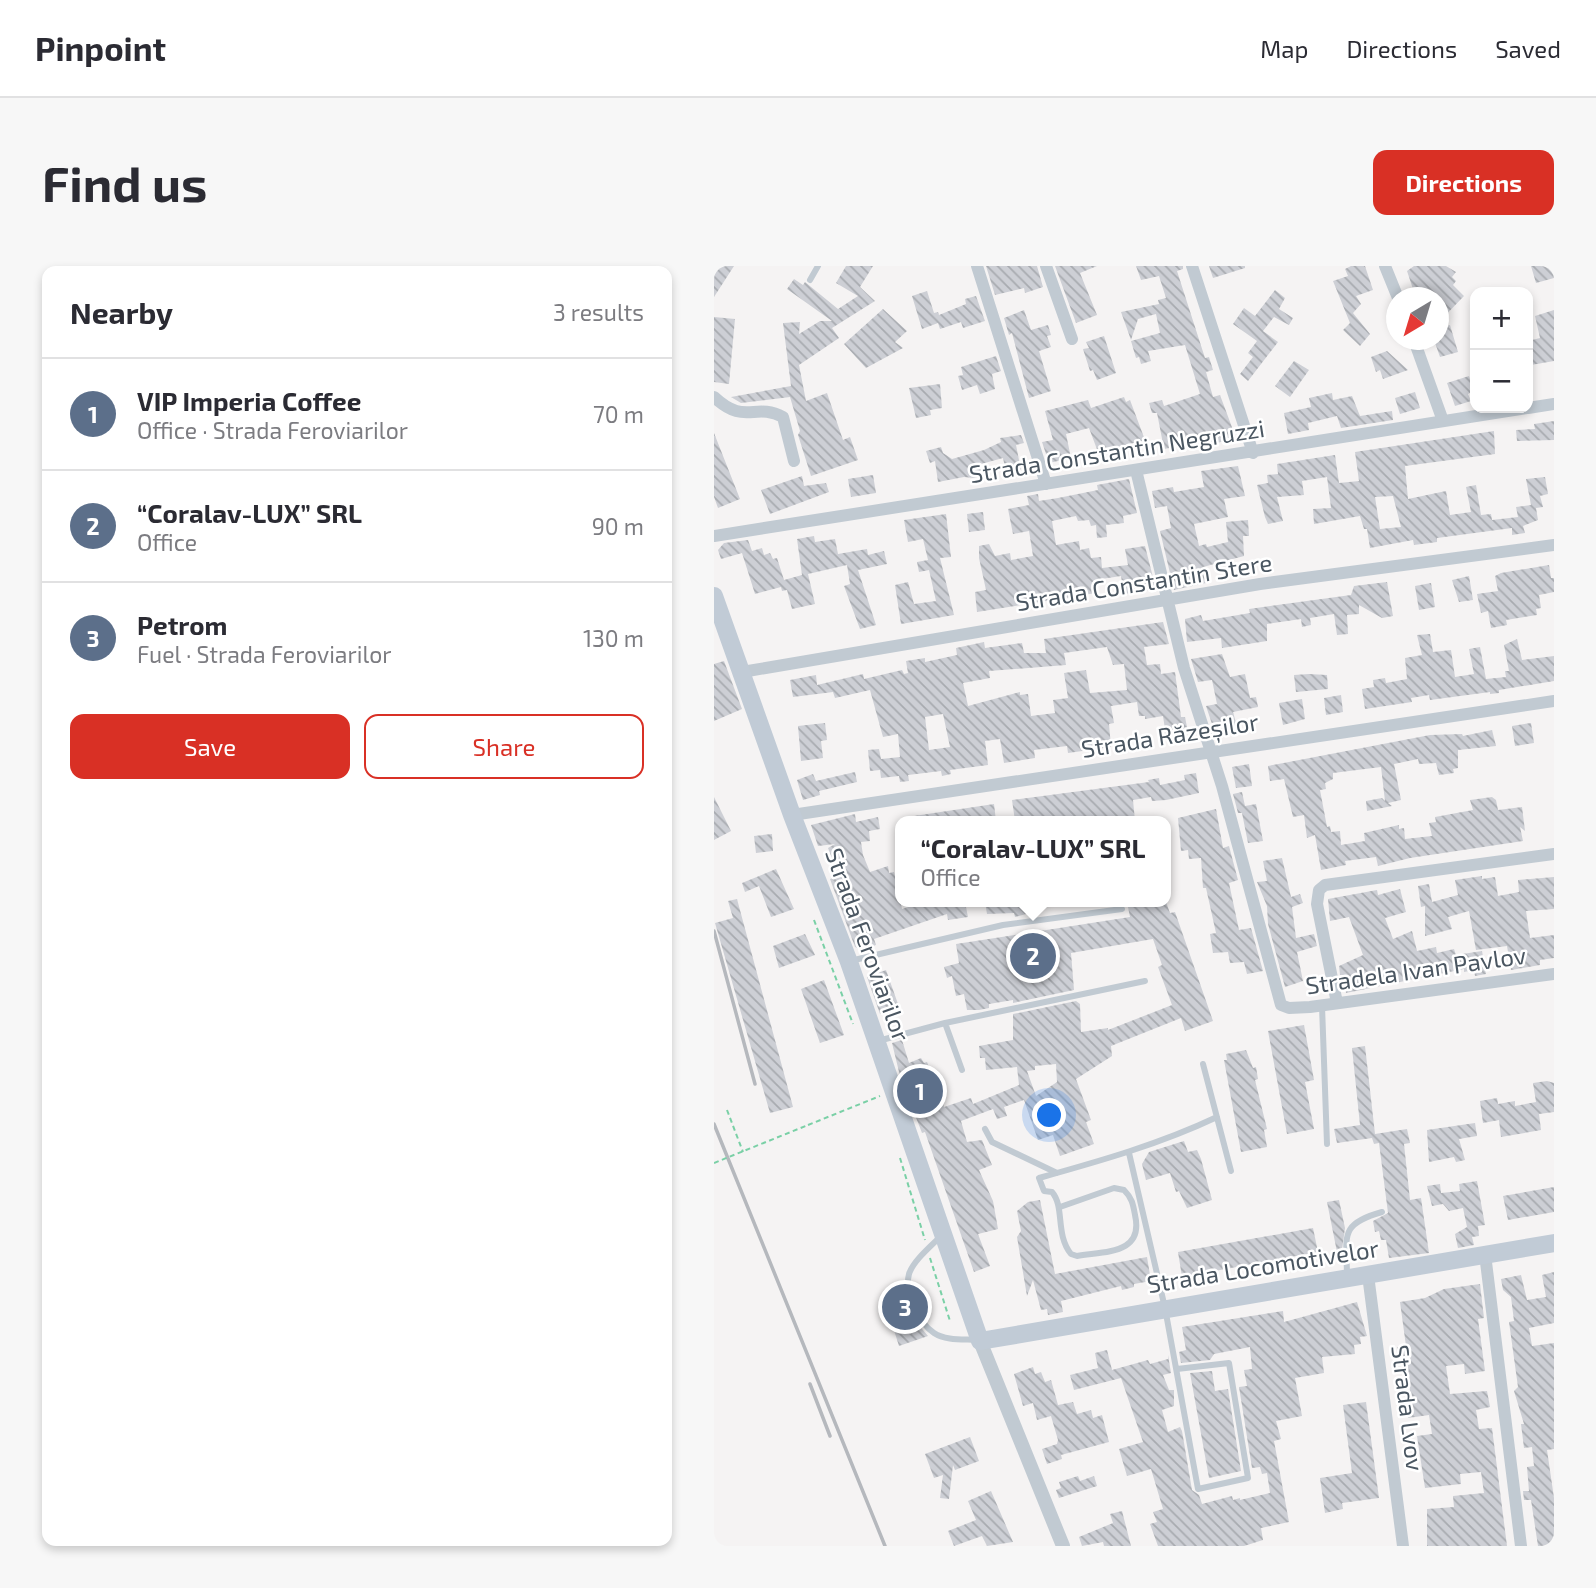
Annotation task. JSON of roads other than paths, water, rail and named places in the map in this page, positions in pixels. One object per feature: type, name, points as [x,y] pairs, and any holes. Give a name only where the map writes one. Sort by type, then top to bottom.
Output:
[{"type":"main road","name":"Strada Feroviarilor","points":[[714,596],[792,815],[849,961],[980,1340]]},
{"type":"main road","name":"Strada Locomotivelor","points":[[980,1340],[1554,1243]]},
{"type":"street","points":[[977,266],[1046,484]]},
{"type":"street","points":[[1046,266],[1072,339]]},
{"type":"street","points":[[1192,266],[1253,453]]},
{"type":"street","points":[[1385,266],[1394,287]]},
{"type":"street","points":[[1418,350],[1443,421]]},
{"type":"street","points":[[714,397],[729,410],[740,414],[767,412],[783,417],[794,461]]},
{"type":"street","name":"Strada Constantin Negruzzi","points":[[1533,407],[1554,404]]},
{"type":"street","name":"Strada Constantin Negruzzi","points":[[714,536],[1495,413]]},
{"type":"street","points":[[1136,470],[1184,667],[1210,750]]},
{"type":"street","name":"Strada Constantin Stere","points":[[742,672],[1168,599],[1554,545]]},
{"type":"street","name":"Strada Răzeșilor","points":[[792,815],[1210,750],[1554,701]]},
{"type":"street","name":"Stradela Ivan Pavlov","points":[[1210,750],[1274,986],[1284,1007],[1322,1006],[1554,974]]},
{"type":"street","points":[[1337,1003],[1317,904],[1320,890],[1325,885],[1554,854]]},
{"type":"street","points":[[1485,1254],[1521,1546]]},
{"type":"street","name":"Strada Lvov","points":[[1368,1275],[1403,1546]]},
{"type":"street","name":"Strada Feroviarilor","points":[[980,1340],[1063,1546]]},
{"type":"lane","points":[[810,280],[818,266]]},
{"type":"lane","points":[[849,961],[1003,925],[1122,909]]},
{"type":"lane","points":[[876,1042],[890,1035],[1145,981]]},
{"type":"lane","points":[[1322,1006],[1327,1144]]},
{"type":"lane","points":[[945,1023],[962,1070]]},
{"type":"lane","points":[[1203,1064],[1231,1171]]},
{"type":"lane","points":[[1060,1207],[1114,1188],[1124,1190],[1132,1198],[1138,1230],[1134,1240],[1124,1248],[1077,1256],[1067,1249],[1057,1218],[1060,1207],[1052,1192],[1044,1191],[1039,1178],[1129,1153],[1217,1117]]},
{"type":"lane","points":[[985,1129],[992,1142],[1057,1173]]},
{"type":"lane","points":[[1129,1153],[1166,1308],[1198,1489],[1248,1478],[1229,1363],[1177,1369]]},
{"type":"lane","points":[[1347,1279],[1347,1232],[1359,1218],[1382,1212]]},
{"type":"lane","points":[[942,1235],[909,1273],[909,1294],[920,1318],[934,1333],[948,1339],[980,1340]]},
{"type":"railway","points":[[714,931],[755,1084]]},
{"type":"railway","points":[[714,1124],[885,1546]]},
{"type":"railway","points":[[810,1384],[830,1436]]},
{"type":"place","name":"“Coralav-LUX” SRL","points":[[1033,956]]},
{"type":"place","name":"VIP Imperia Coffee","points":[[920,1091]]},
{"type":"place","name":"Petrom","points":[[905,1307]]}]
